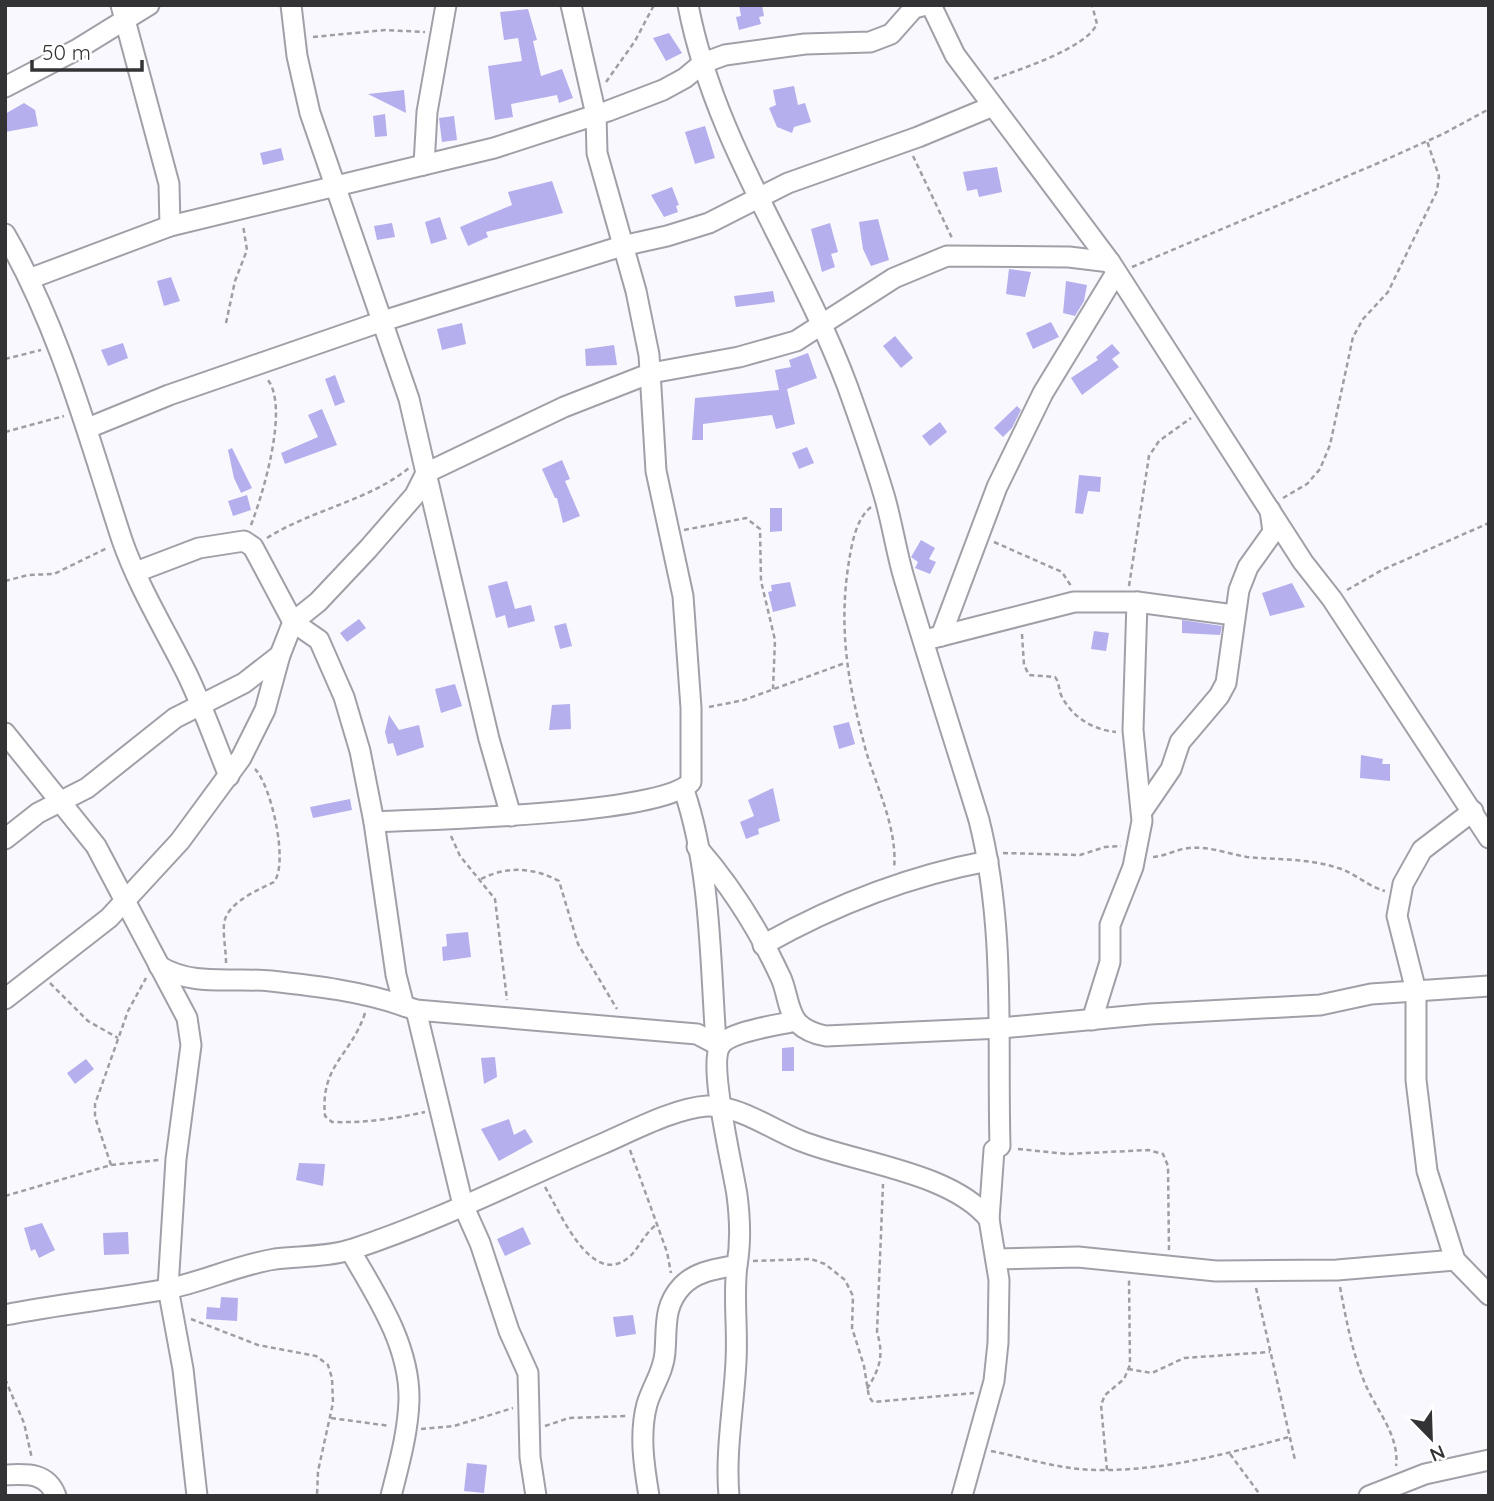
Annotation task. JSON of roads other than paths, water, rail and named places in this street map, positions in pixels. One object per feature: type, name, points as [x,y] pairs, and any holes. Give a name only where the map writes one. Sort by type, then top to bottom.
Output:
[{"type":"street","points":[[5,87],[124,13],[149,5]]},
{"type":"street","points":[[291,5],[295,40],[310,113],[409,399],[489,739],[511,816]]},
{"type":"street","points":[[424,165],[427,111],[446,5]]},
{"type":"street","points":[[374,822],[511,816],[636,802],[684,790],[691,782],[691,708],[683,596],[656,471],[652,373],[642,314],[597,153],[594,109],[571,5]]},
{"type":"street","points":[[688,5],[703,63],[727,132],[758,201],[822,324],[847,386],[885,498],[903,576],[932,637],[987,858],[997,928],[1001,1028],[1000,1146],[994,1150],[989,1219],[996,1259],[1000,1310],[991,1391],[962,1496]]},
{"type":"street","points":[[29,279],[170,226],[494,148],[594,109],[663,90],[685,78],[703,63],[739,52],[805,44],[870,43],[891,34],[914,8],[928,5],[955,55],[1113,268],[1269,506],[1308,571],[1332,599],[1489,838]]},
{"type":"street","points":[[124,13],[144,98],[169,184],[170,226]]},
{"type":"street","points":[[85,420],[169,395],[383,321],[622,246],[667,236],[709,222],[758,201],[788,183],[993,106]]},
{"type":"street","points":[[5,233],[29,279],[57,346],[85,420],[123,541],[201,704],[229,776]]},
{"type":"street","points":[[5,999],[109,918],[180,841],[241,758],[265,710],[280,655],[293,622],[318,602],[368,549],[415,495],[426,473],[564,407],[652,373],[796,341],[894,278],[925,263],[958,254],[1069,257],[1113,268]]},
{"type":"street","points":[[932,637],[978,536],[996,487],[1043,393],[1113,268]]},
{"type":"street","points":[[1143,810],[1171,769],[1180,742],[1219,696],[1226,683],[1234,615],[1244,576],[1273,532],[1269,506]]},
{"type":"street","points":[[136,572],[199,548],[249,544],[293,622],[318,640],[331,663],[360,751],[374,822],[396,975],[410,1008],[463,1205],[480,1243],[509,1331],[528,1373],[530,1457],[536,1496]]},
{"type":"street","points":[[932,637],[1078,602],[1131,603],[1234,615]]},
{"type":"street","points":[[1092,1020],[1110,962],[1110,925],[1137,851],[1143,810],[1133,730],[1131,603]]},
{"type":"street","points":[[5,839],[61,800],[87,788],[158,730],[201,704],[244,683],[280,655]]},
{"type":"street","points":[[5,733],[96,846],[158,966],[182,1006],[190,1030],[176,1159],[168,1288],[183,1369],[197,1496]]},
{"type":"street","points":[[684,790],[698,847],[713,967],[718,1081],[737,1196],[740,1245],[734,1287],[737,1358],[729,1433],[729,1496]]},
{"type":"street","points":[[1473,811],[1422,850],[1406,876],[1397,916],[1399,933],[1416,991],[1416,1080],[1423,1145],[1433,1192],[1455,1260],[1489,1295]]},
{"type":"street","points":[[698,847],[717,869],[763,945],[781,979],[796,1021],[811,1033],[826,1036],[1001,1028],[1320,1004],[1371,994],[1489,986]]},
{"type":"street","points":[[763,945],[839,904],[987,858]]},
{"type":"street","points":[[158,966],[185,979],[336,987],[410,1008],[697,1034],[718,1044],[743,1033],[796,1021]]},
{"type":"street","points":[[5,1315],[168,1288],[251,1264],[350,1250],[463,1205],[625,1134],[683,1112],[707,1107],[722,1109],[803,1142],[884,1166],[964,1196],[978,1205],[989,1219]]},
{"type":"street","points":[[350,1250],[386,1314],[402,1353],[409,1397],[407,1428],[391,1496]]},
{"type":"street","points":[[996,1259],[1078,1257],[1172,1268],[1252,1271],[1336,1270],[1455,1260]]},
{"type":"street","points":[[649,1496],[642,1443],[647,1402],[664,1359],[666,1320],[673,1298],[684,1284],[703,1272],[737,1262]]},
{"type":"street","points":[[1369,1496],[1448,1467],[1489,1460]]},
{"type":"street","points":[[5,1475],[38,1475],[49,1482],[56,1496]]}]
